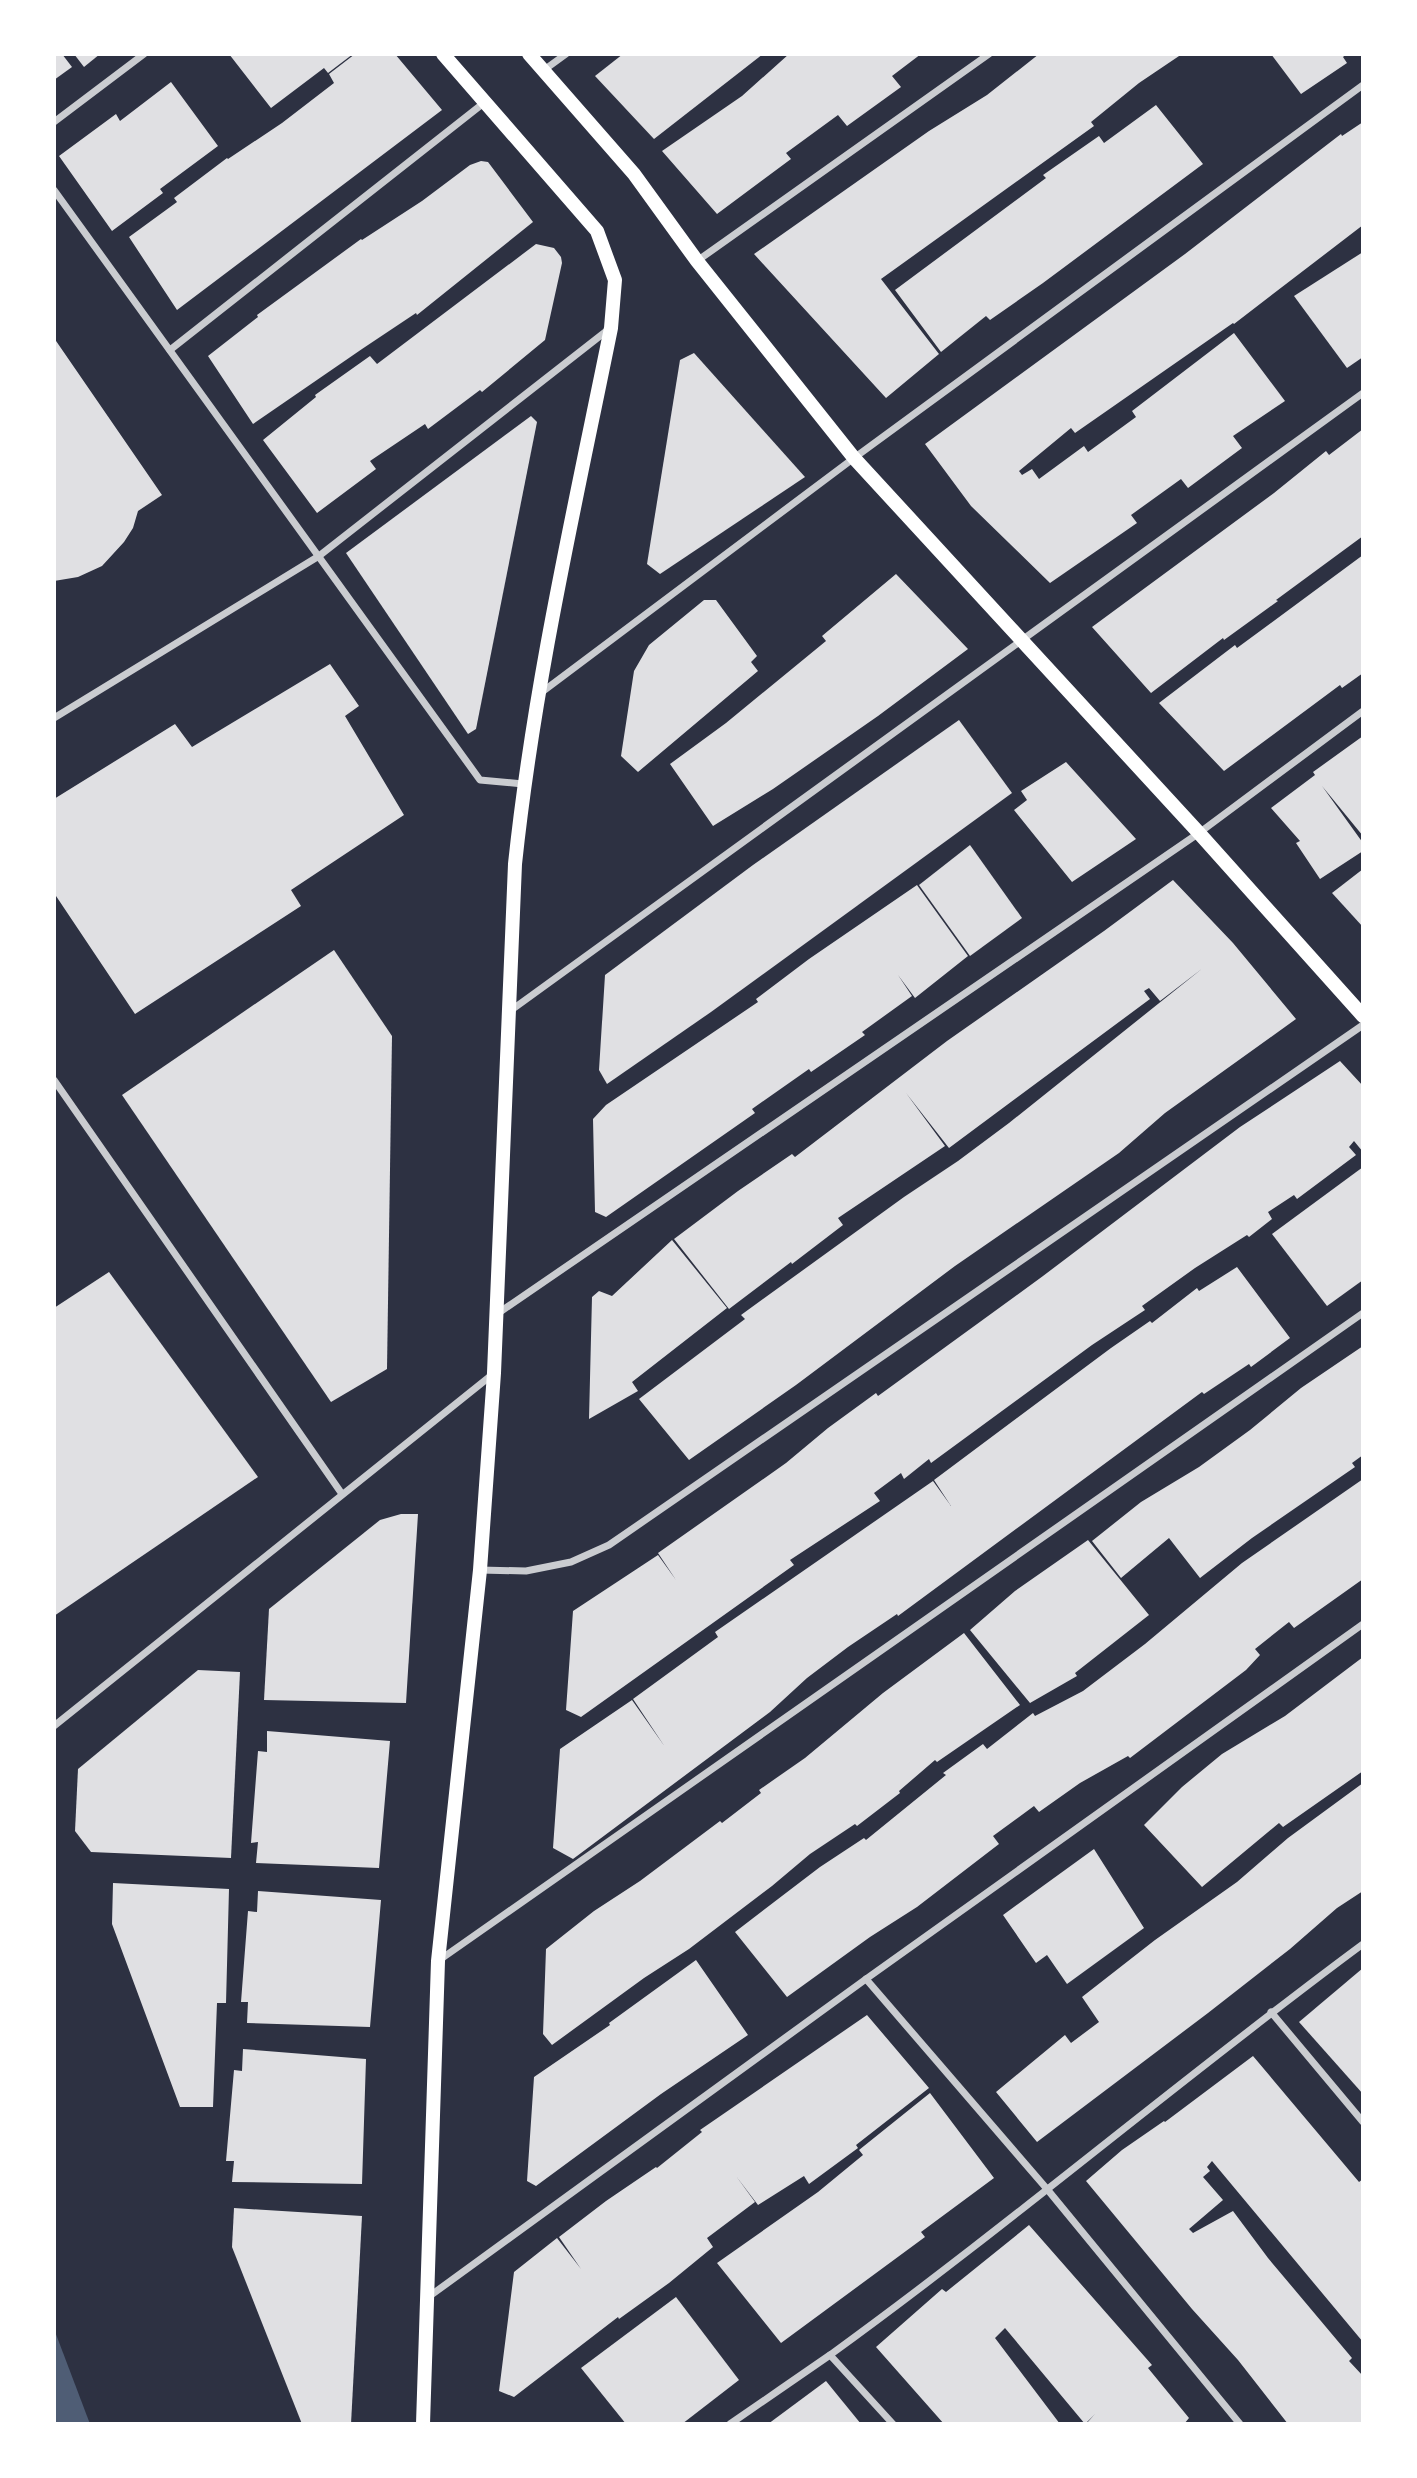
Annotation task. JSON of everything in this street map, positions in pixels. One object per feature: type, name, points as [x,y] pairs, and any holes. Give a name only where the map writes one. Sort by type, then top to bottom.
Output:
[{"type":"main road","points":[[422,2424],[438,1961],[480,1570],[494,1373],[515,864],[523,784],[537,695],[611,328],[615,280],[597,231],[443,54]]},
{"type":"main road","points":[[529,54],[634,174],[698,261],[855,458],[1363,1016]]},
{"type":"street","points":[[54,122],[144,54]]},
{"type":"street","points":[[543,71],[566,54]]},
{"type":"street","points":[[698,261],[989,54]]},
{"type":"street","points":[[537,695],[1363,85]]},
{"type":"street","points":[[170,350],[485,103]]},
{"type":"street","points":[[54,190],[480,779],[523,784]]},
{"type":"street","points":[[54,718],[319,556],[611,328]]},
{"type":"street","points":[[508,1012],[1363,393]]},
{"type":"street","points":[[496,1314],[1199,833],[1363,711]]},
{"type":"street","points":[[480,1570],[526,1571],[571,1562],[608,1545],[1363,1025]]},
{"type":"street","points":[[54,1080],[342,1493]]},
{"type":"street","points":[[438,1961],[1363,1313]]},
{"type":"street","points":[[54,1726],[494,1373]]},
{"type":"street","points":[[426,2299],[866,1979],[1363,1624]]},
{"type":"street","points":[[730,2424],[830,2355],[1047,2189],[1271,2012],[1363,1944]]},
{"type":"street","points":[[866,1979],[1047,2189],[1240,2424]]},
{"type":"street","points":[[1271,2012],[1363,2122]]},
{"type":"street","points":[[830,2355],[893,2424]]},
{"type":"water","points":[[54,2329],[90,2424],[54,2424]]},
{"type":"building","points":[[54,54],[62,54],[72,67],[54,80]]},
{"type":"building","points":[[74,54],[100,54],[84,67]]},
{"type":"building","points":[[229,54],[353,54],[328,73],[324,68],[271,108]]},
{"type":"building","points":[[355,54],[395,54],[442,110],[177,310],[129,237],[177,202],[174,198],[227,158],[282,123],[334,83],[329,74]]},
{"type":"building","points":[[623,54],[763,54],[654,139],[595,76]]},
{"type":"building","points":[[789,54],[921,54],[892,76],[901,87],[847,126],[838,115],[786,153],[791,159],[717,214],[662,151],[742,96]]},
{"type":"building","points":[[1039,54],[1182,54],[1139,83],[1091,122],[1094,126],[881,279],[939,354],[886,398],[754,254],[929,131],[987,95]]},
{"type":"building","points":[[1271,54],[1346,54],[1343,57],[1347,63],[1301,94]]},
{"type":"building","points":[[171,82],[218,146],[160,189],[163,193],[112,231],[59,156],[116,114],[120,121]]},
{"type":"building","points":[[1156,105],[1203,164],[1043,283],[990,320],[986,316],[941,352],[895,290],[1046,178],[1043,175],[1099,136],[1104,143]]},
{"type":"building","points":[[1363,122],[1363,225],[1234,324],[1075,433],[1071,428],[1019,471],[1022,475],[1032,469],[1039,479],[1084,446],[1088,452],[1136,417],[1132,411],[1234,333],[1285,401],[1233,436],[1242,448],[1188,488],[1181,479],[1131,515],[1137,523],[1050,583],[971,506],[925,444],[1185,254],[1341,134],[1342,136]]},
{"type":"building","points":[[481,161],[488,162],[533,222],[417,315],[416,313],[253,424],[208,356],[258,317],[257,315],[361,239],[422,201],[470,165]]},
{"type":"building","points":[[536,244],[554,248],[562,263],[545,340],[482,392],[480,390],[428,429],[425,424],[370,461],[376,469],[317,513],[263,440],[316,397],[315,395],[370,356],[377,364]]},
{"type":"building","points":[[1363,252],[1363,357],[1347,368],[1294,296]]},
{"type":"building","points":[[54,338],[162,495],[138,511],[133,528],[124,542],[102,566],[78,577],[54,581]]},
{"type":"building","points":[[694,353],[805,477],[660,574],[647,564],[680,360]]},
{"type":"building","points":[[531,416],[537,422],[476,729],[468,734],[346,553]]},
{"type":"building","points":[[1363,429],[1363,536],[1151,693],[1092,627],[1274,493],[1326,451],[1329,455]]},
{"type":"building","points":[[1363,555],[1363,673],[1342,688],[1340,685],[1224,771],[1159,703],[1235,645],[1237,648]]},
{"type":"building","points":[[896,574],[968,649],[773,789],[713,826],[670,764],[726,723],[826,641],[822,636]]},
{"type":"building","points":[[704,600],[716,600],[757,656],[751,662],[758,671],[638,772],[621,756],[634,671],[649,645]]},
{"type":"building","points":[[330,664],[359,706],[345,716],[404,815],[291,890],[301,906],[135,1014],[54,893],[54,799],[175,724],[192,747]]},
{"type":"building","points":[[959,720],[1012,793],[711,1012],[607,1084],[599,1070],[605,975],[753,865]]},
{"type":"building","points":[[1363,736],[1363,836],[1322,786],[1363,843],[1363,851],[1320,879],[1296,843],[1300,841],[1271,808],[1315,775],[1313,772]]},
{"type":"building","points":[[1066,762],[1136,839],[1072,882],[1014,810],[1027,800],[1021,791]]},
{"type":"building","points":[[970,845],[1022,918],[970,956],[919,885]]},
{"type":"building","points":[[1363,869],[1363,927],[1332,893]]},
{"type":"building","points":[[1173,880],[1233,943],[1296,1019],[1165,1113],[1119,1153],[955,1266],[796,1385],[689,1460],[639,1399],[745,1319],[741,1315],[1009,1123],[1203,968],[1160,1001],[1149,988],[1144,991],[1150,999],[949,1148],[906,1093],[945,1146],[838,1218],[843,1225],[729,1309],[674,1239],[792,1154],[795,1157],[947,1041]]},
{"type":"building","points":[[917,885],[968,956],[915,998],[898,975],[912,996],[862,1032],[865,1035],[811,1072],[809,1069],[752,1109],[755,1113],[606,1217],[595,1212],[593,1119],[606,1105],[758,1002],[756,999],[809,959]]},
{"type":"building","points":[[334,950],[392,1036],[387,1369],[331,1402],[122,1095]]},
{"type":"building","points":[[1340,1061],[1363,1086],[1363,1152],[1354,1141],[1349,1147],[1356,1155],[1297,1199],[1294,1195],[1268,1212],[1272,1219],[1249,1237],[1247,1235],[1195,1268],[1142,1306],[1145,1310],[1092,1345],[931,1463],[929,1459],[904,1479],[901,1473],[874,1493],[880,1501],[790,1560],[794,1565],[581,1717],[566,1710],[573,1611],[658,1555],[676,1580],[658,1553],[786,1463],[876,1393],[878,1396],[1043,1276],[1240,1127]]},
{"type":"building","points":[[1363,1167],[1363,1280],[1327,1306],[1272,1234]]},
{"type":"building","points":[[672,1240],[727,1308],[632,1382],[638,1391],[589,1419],[592,1297],[599,1291],[612,1296]]},
{"type":"building","points":[[1237,1267],[1290,1338],[1251,1367],[1249,1364],[1204,1394],[1202,1392],[898,1616],[897,1614],[848,1647],[807,1678],[770,1712],[573,1859],[553,1848],[560,1749],[632,1700],[665,1747],[633,1699],[718,1637],[715,1632],[933,1481],[951,1506],[934,1480],[1111,1348],[1150,1321],[1152,1323],[1197,1288],[1199,1291]]},
{"type":"building","points":[[109,1272],[258,1477],[54,1616],[54,1308]]},
{"type":"building","points":[[1363,1346],[1363,1455],[1352,1463],[1355,1467],[1252,1538],[1200,1578],[1169,1538],[1121,1578],[1092,1541],[1141,1502],[1199,1467],[1301,1388]]},
{"type":"building","points":[[1363,1479],[1363,1579],[1294,1628],[1289,1622],[1255,1649],[1260,1655],[1246,1670],[1130,1758],[1128,1756],[1080,1783],[1039,1812],[1034,1806],[993,1836],[999,1844],[917,1907],[787,1997],[735,1932],[820,1867],[864,1838],[866,1840],[946,1775],[943,1773],[983,1744],[987,1749],[1033,1713],[1035,1716],[1083,1691],[1145,1644],[1242,1563]]},
{"type":"building","points":[[401,1514],[418,1514],[406,1703],[264,1700],[269,1609],[380,1520]]},
{"type":"building","points":[[1088,1540],[1149,1615],[1075,1673],[1077,1676],[1030,1703],[970,1630],[1015,1591]]},
{"type":"building","points":[[964,1633],[1020,1705],[937,1762],[935,1760],[899,1791],[900,1793],[857,1826],[855,1824],[810,1854],[689,1949],[552,2045],[543,2034],[546,1949],[594,1911],[640,1881],[720,1821],[722,1823],[761,1793],[759,1790],[805,1758],[883,1693]]},
{"type":"building","points":[[1363,1657],[1363,1771],[1283,1827],[1279,1823],[1202,1887],[1144,1825],[1182,1787],[1222,1754],[1285,1716]]},
{"type":"building","points":[[198,1670],[240,1672],[231,1858],[91,1852],[75,1831],[78,1769]]},
{"type":"building","points":[[267,1731],[390,1741],[379,1868],[256,1863],[258,1842],[251,1843],[258,1751],[267,1752]]},
{"type":"building","points":[[1363,1783],[1363,1891],[1337,1908],[1290,1949],[1208,2013],[1037,2142],[996,2092],[1065,2035],[1071,2043],[1099,2022],[1082,1997],[1155,1940],[1237,1882],[1288,1838]]},
{"type":"building","points":[[1094,1849],[1144,1928],[1067,1984],[1047,1955],[1036,1963],[1003,1915]]},
{"type":"building","points":[[113,1883],[229,1889],[226,2003],[217,2003],[213,2107],[180,2107],[112,1924]]},
{"type":"building","points":[[258,1891],[381,1900],[370,2027],[247,2023],[248,2002],[241,2002],[248,1911],[257,1912]]},
{"type":"building","points":[[696,1960],[748,2035],[661,2094],[536,2186],[527,2181],[534,2077],[610,2025],[609,2023]]},
{"type":"building","points":[[1363,1968],[1363,2094],[1299,2022]]},
{"type":"building","points":[[867,2015],[929,2088],[856,2145],[858,2148],[809,2184],[804,2176],[758,2205],[736,2176],[755,2202],[707,2238],[713,2247],[669,2283],[619,2319],[618,2317],[514,2397],[499,2391],[514,2272],[557,2238],[581,2269],[559,2237],[606,2201],[657,2168],[702,2132],[700,2130]]},
{"type":"building","points":[[243,2049],[366,2059],[362,2184],[232,2182],[234,2161],[226,2161],[234,2070],[242,2071]]},
{"type":"building","points":[[1253,2056],[1359,2182],[1363,2179],[1363,2342],[1212,2161],[1207,2167],[1210,2171],[1203,2177],[1223,2200],[1189,2229],[1193,2233],[1233,2211],[1268,2258],[1352,2358],[1349,2361],[1363,2376],[1363,2424],[1288,2424],[1238,2360],[1086,2181],[1122,2150],[1165,2122]]},
{"type":"building","points":[[930,2093],[994,2178],[921,2232],[925,2237],[781,2343],[717,2263],[818,2192],[863,2155],[859,2150]]},
{"type":"building","points":[[234,2208],[362,2216],[351,2424],[302,2424],[232,2247]]},
{"type":"building","points":[[1029,2225],[1152,2365],[1148,2368],[1189,2418],[1184,2424],[1086,2424],[1095,2414],[1085,2424],[1005,2328],[995,2338],[1060,2424],[944,2424],[876,2347],[942,2289],[946,2292]]},
{"type":"building","points":[[676,2297],[739,2380],[682,2424],[626,2424],[581,2368]]},
{"type":"building","points":[[826,2381],[861,2424],[768,2424]]}]
